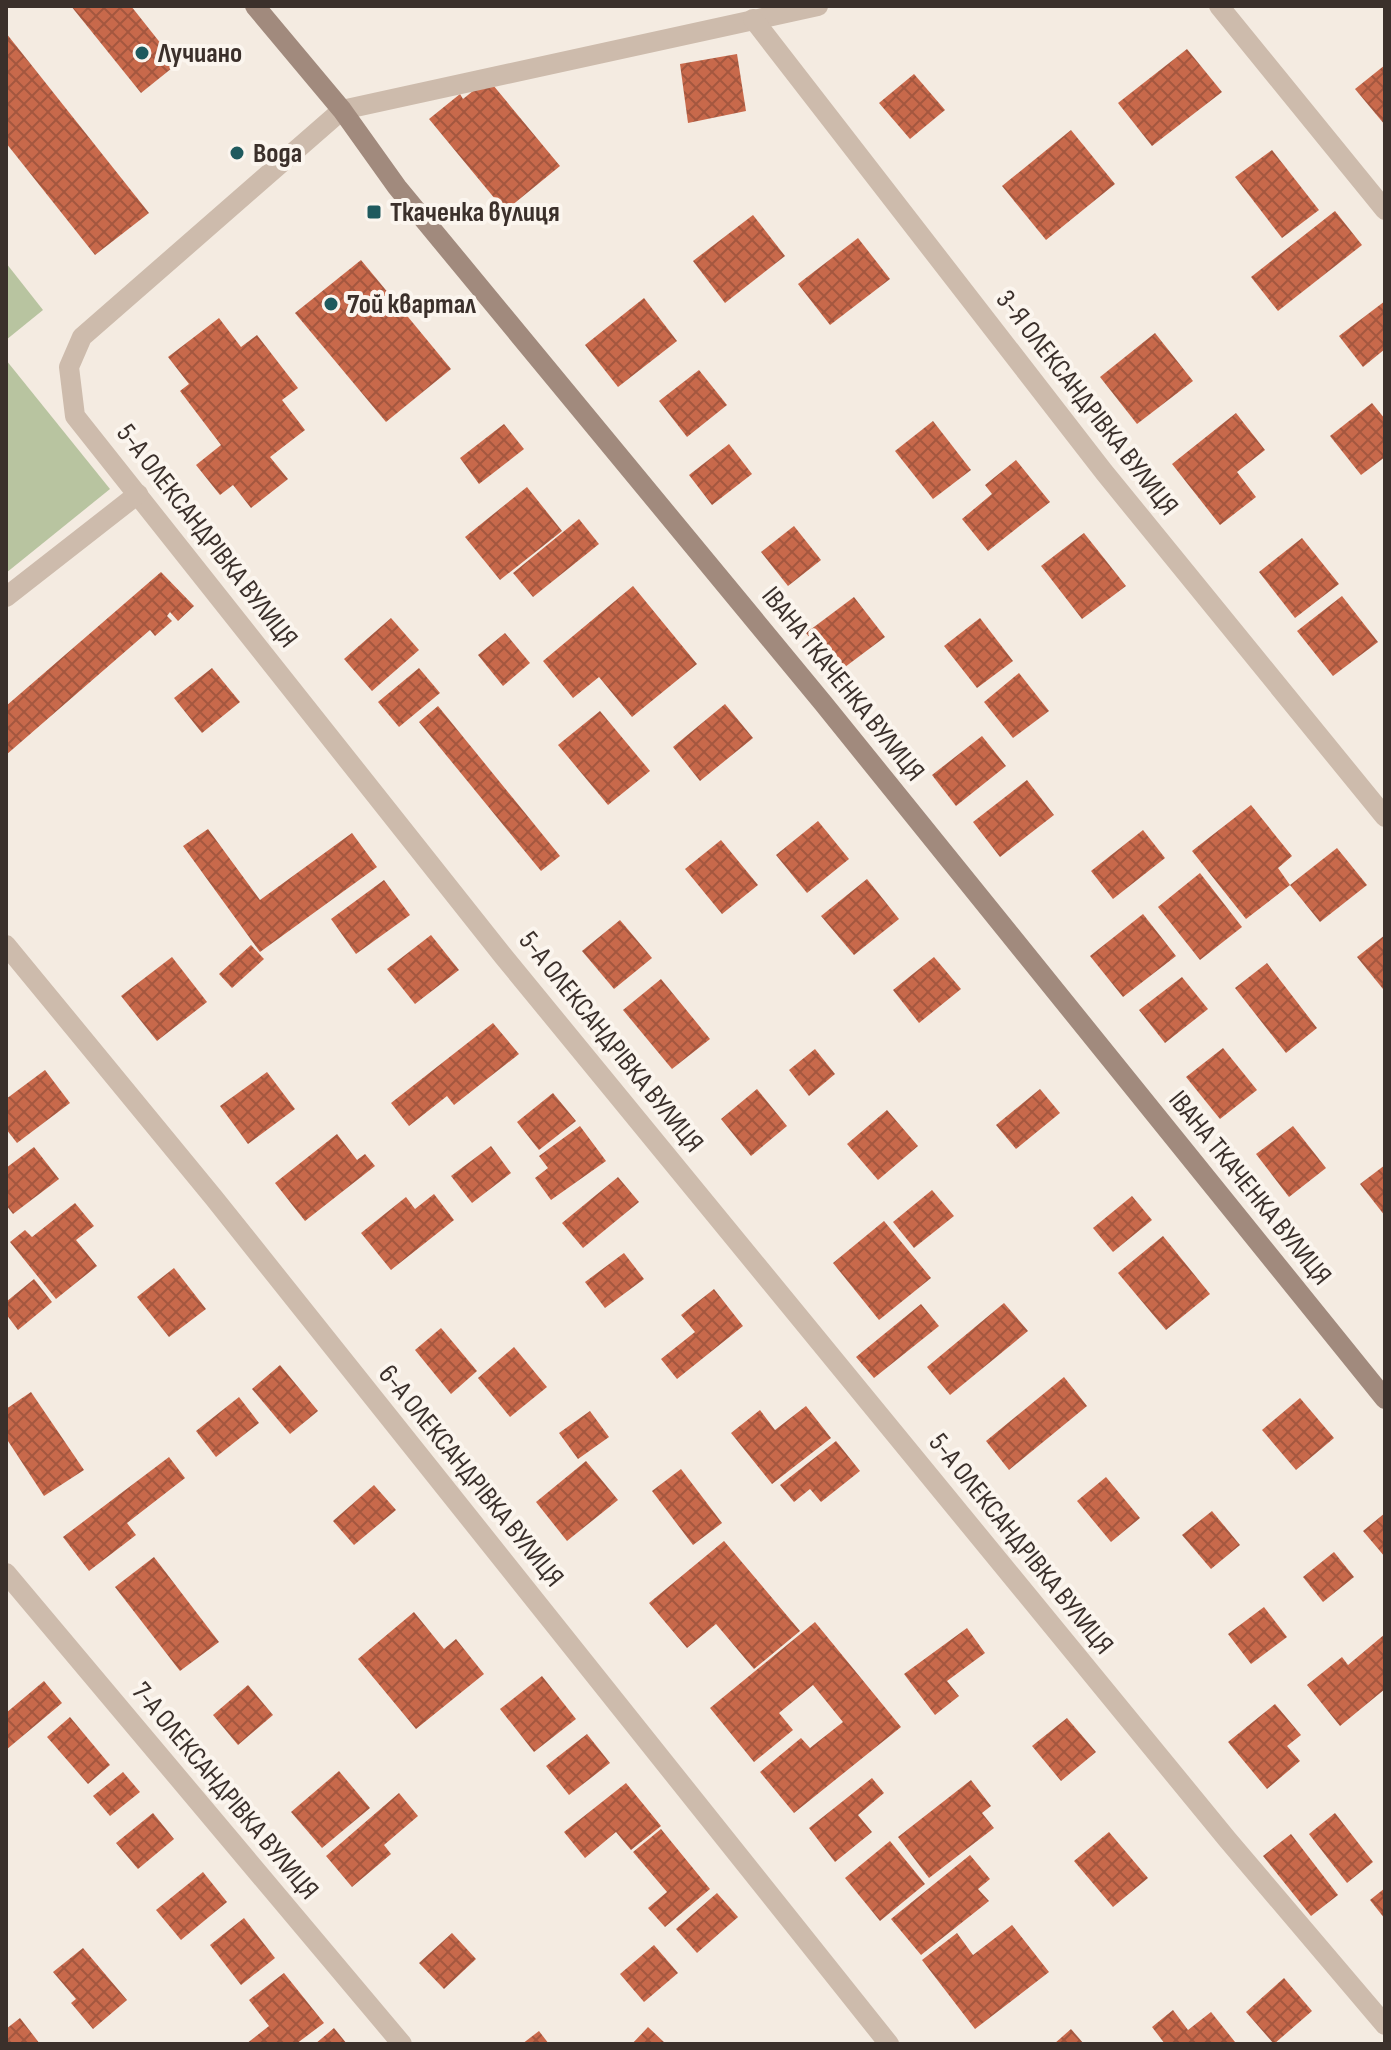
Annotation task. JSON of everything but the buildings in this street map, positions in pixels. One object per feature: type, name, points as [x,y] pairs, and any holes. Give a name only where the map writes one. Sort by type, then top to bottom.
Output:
[{"type":"main road","name":"ІВАНА ТКАЧЕНКА ВУЛИЦЯ","points":[[255,6],[342,110],[391,179],[823,703],[1385,1399]]},
{"type":"street","points":[[342,110],[818,6]]},
{"type":"street","points":[[1219,6],[1385,210]]},
{"type":"street","name":"3-Я ОЛЕКСАНДРІВКА ВУЛИЦЯ","points":[[753,19],[1104,472],[1385,817]]},
{"type":"street","name":"5-А ОЛЕКСАНДРІВКА ВУЛИЦЯ","points":[[342,110],[82,337],[69,367],[75,416],[514,969],[1227,1839],[1385,2025]]},
{"type":"street","points":[[6,597],[138,494]]},
{"type":"street","name":"6-А ОЛЕКСАНДРІВКА ВУЛИЦЯ","points":[[6,945],[234,1223],[889,2044]]},
{"type":"street","name":"7-А ОЛЕКСАНДРІВКА ВУЛИЦЯ","points":[[6,1573],[402,2044]]},
{"type":"green space","points":[[6,263],[43,310],[6,340]]},
{"type":"green space","points":[[6,360],[110,489],[6,573]]},
{"type":"place","name":"Лучиано","points":[[142,53]]},
{"type":"place","name":"Вода","points":[[237,153]]},
{"type":"place","name":"Ткаченка вулиця","points":[[374,212]]},
{"type":"place","name":"7ой квартал","points":[[331,304]]}]
